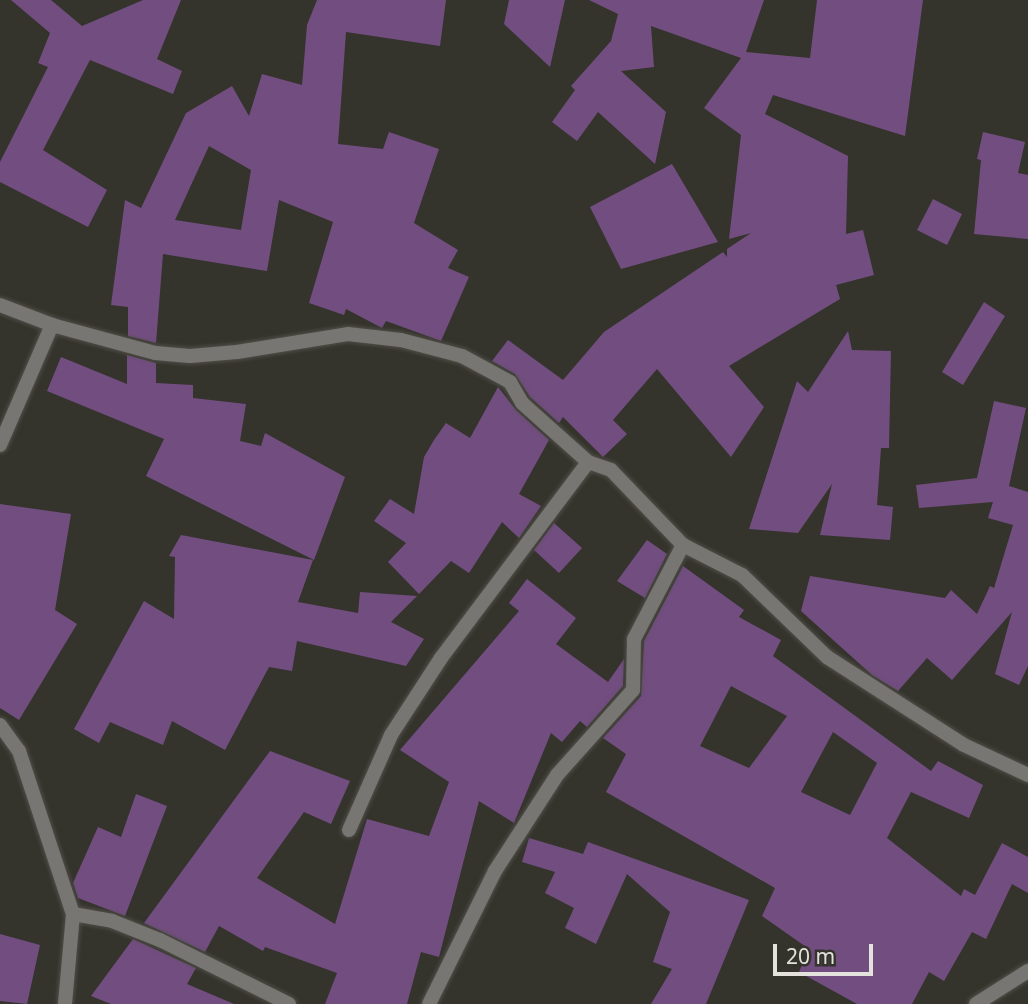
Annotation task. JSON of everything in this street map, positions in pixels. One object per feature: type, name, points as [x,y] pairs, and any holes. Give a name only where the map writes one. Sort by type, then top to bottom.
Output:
[{"type":"street","points":[[0,304],[52,325],[155,353],[190,356],[348,334],[401,340],[462,356],[510,382],[522,403],[588,462],[611,470],[683,545],[742,575],[827,657],[964,745],[1028,775]]},
{"type":"street","points":[[0,445],[52,325]]},
{"type":"street","points":[[349,831],[391,735],[441,658],[588,462]]},
{"type":"street","points":[[429,1004],[495,871],[557,775],[633,690],[634,639],[683,545]]},
{"type":"street","points":[[0,725],[19,751],[73,914],[65,1004]]},
{"type":"street","points":[[73,914],[112,921],[160,940],[289,1004]]},
{"type":"street","points":[[976,1004],[1028,971]]},
{"type":"building","points":[[11,0],[51,0],[82,26],[143,0],[181,0],[157,59],[182,71],[173,94],[90,60],[43,150],[107,190],[88,227],[0,182],[0,162],[48,67],[38,63],[50,33]]},
{"type":"building","points":[[317,0],[446,0],[440,46],[346,32],[338,144],[383,149],[389,132],[439,149],[414,223],[458,250],[448,268],[469,277],[441,341],[386,321],[382,328],[346,309],[344,315],[309,303],[333,222],[279,200],[267,271],[163,254],[156,343],[128,336],[128,307],[111,305],[125,200],[141,208],[186,113],[232,86],[249,116],[262,74],[302,85],[307,25]],"holes":[[[209,146],[251,170],[241,230],[175,220]]]},
{"type":"building","points":[[509,0],[565,0],[550,67],[504,24]]},
{"type":"building","points":[[589,0],[764,0],[746,52],[810,58],[817,0],[923,0],[905,136],[773,95],[765,114],[848,156],[846,234],[863,230],[874,275],[836,285],[840,299],[729,366],[764,407],[731,457],[657,369],[613,420],[627,434],[603,457],[563,417],[559,423],[530,397],[515,374],[492,361],[508,340],[563,380],[604,332],[723,252],[727,257],[727,249],[751,233],[729,239],[741,135],[704,108],[741,58],[651,26],[654,67],[621,71],[666,112],[655,164],[598,112],[577,141],[552,122],[575,90],[571,86],[611,41],[618,14]]},
{"type":"building","points":[[983,132],[1025,142],[1018,173],[1028,175],[1028,239],[974,234],[981,160],[977,159]]},
{"type":"building","points":[[672,164],[718,242],[621,269],[590,207]]},
{"type":"building","points":[[933,199],[962,214],[947,245],[917,230]]},
{"type":"building","points":[[984,302],[1005,316],[963,385],[942,372]]},
{"type":"building","points":[[848,331],[852,350],[891,351],[889,448],[881,448],[877,505],[893,507],[890,540],[820,535],[832,484],[798,533],[749,529],[797,381],[808,392]]},
{"type":"building","points":[[127,355],[156,363],[156,383],[193,385],[193,398],[246,404],[240,441],[261,446],[265,433],[345,477],[314,560],[146,476],[164,439],[47,391],[61,357],[127,384]]},
{"type":"building","points":[[498,387],[516,410],[549,440],[519,494],[541,506],[519,538],[502,522],[469,573],[451,561],[419,594],[388,562],[406,543],[374,521],[390,499],[414,514],[424,457],[434,440],[446,423],[470,438]]},
{"type":"building","points":[[994,401],[1026,408],[1009,486],[1028,492],[1028,666],[1019,685],[995,674],[1012,612],[952,680],[927,658],[898,691],[872,675],[801,611],[810,576],[945,598],[951,590],[977,614],[990,586],[994,588],[1013,525],[988,518],[993,502],[919,508],[916,485],[977,478]]},
{"type":"building","points":[[0,504],[71,514],[55,610],[77,624],[19,720],[0,708]]},
{"type":"building","points":[[554,523],[582,548],[559,573],[534,550]]},
{"type":"building","points":[[181,535],[313,560],[298,602],[358,613],[360,592],[417,596],[391,622],[424,639],[406,666],[297,641],[292,671],[269,667],[225,750],[172,721],[163,745],[110,722],[99,743],[74,729],[144,601],[174,619],[175,557],[169,556]]},
{"type":"building","points":[[647,540],[667,554],[645,598],[617,581]]},
{"type":"building","points":[[683,566],[744,610],[739,617],[781,640],[773,656],[931,771],[938,761],[983,785],[969,818],[911,792],[887,838],[961,896],[964,889],[975,895],[1002,843],[1028,857],[1028,893],[1012,884],[986,939],[972,932],[944,981],[929,972],[912,1004],[857,1004],[799,972],[809,949],[762,916],[775,888],[606,792],[626,754],[603,738],[641,696],[644,641]],"holes":[[[731,686],[787,716],[749,768],[700,746]],[[833,732],[877,763],[850,815],[801,792]]]},
{"type":"building","points":[[527,579],[576,618],[556,644],[608,682],[624,659],[623,686],[587,727],[580,721],[562,742],[551,733],[514,823],[479,801],[439,957],[421,952],[407,1004],[325,1004],[337,973],[265,947],[263,951],[219,926],[205,952],[144,923],[270,751],[350,781],[331,824],[304,812],[257,878],[335,924],[367,819],[429,836],[449,782],[400,750],[519,611],[509,603]]},
{"type":"building","points":[[136,794],[167,806],[125,916],[78,898],[73,883],[98,827],[121,837]]},
{"type":"building","points":[[529,838],[583,854],[588,842],[749,900],[706,1004],[651,1004],[672,969],[653,962],[670,912],[627,874],[596,944],[565,928],[574,908],[545,893],[555,872],[522,862]]},
{"type":"building","points":[[0,934],[40,945],[27,1004],[0,1001]]},
{"type":"building","points":[[133,939],[196,968],[187,984],[234,1004],[111,1004],[91,996]]}]
